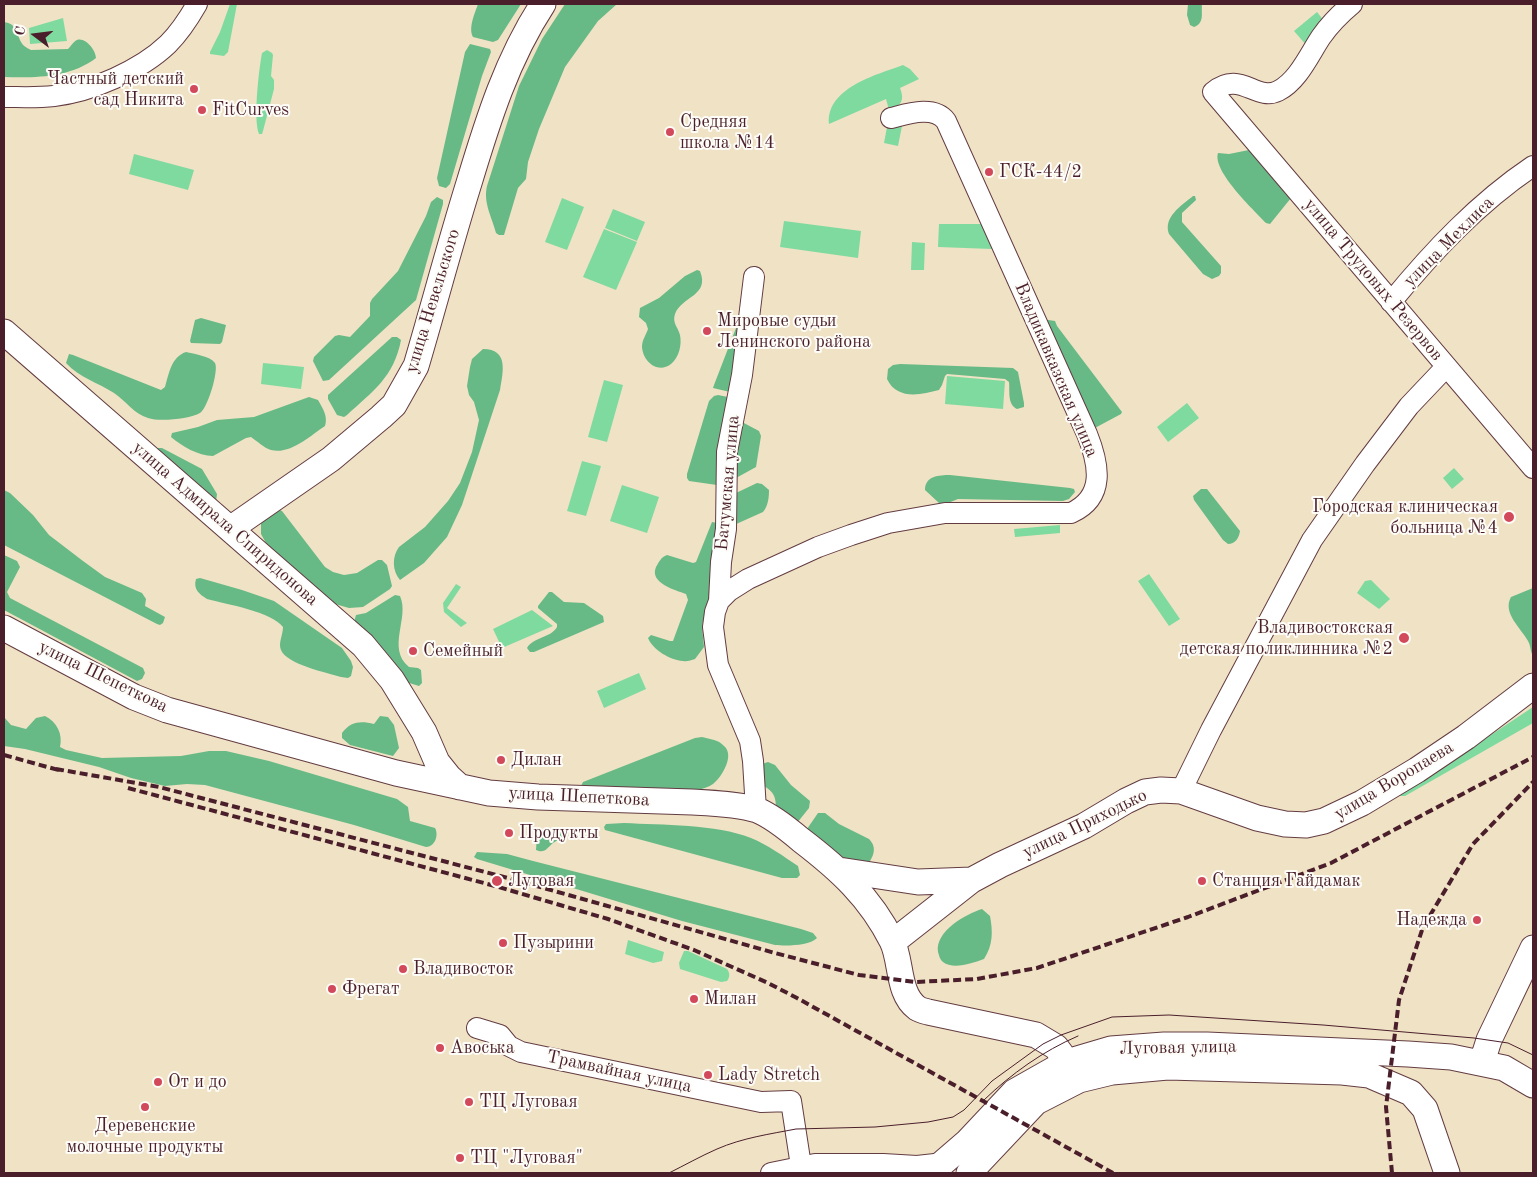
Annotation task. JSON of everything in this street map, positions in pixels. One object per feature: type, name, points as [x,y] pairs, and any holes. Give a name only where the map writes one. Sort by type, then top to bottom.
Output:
[{"type":"main road","name":"улица Невельского","points":[[230,529],[330,459],[352,441],[394,404],[408,382],[416,366],[464,198],[502,83],[526,30],[543,4]]},
{"type":"main road","name":"улица Адмирала Спиридонова","points":[[4,332],[363,645],[392,680],[425,735],[437,762],[449,778],[460,787]]},
{"type":"main road","name":"улица Шепеткова","points":[[4,628],[134,697],[167,710],[407,776],[510,795],[692,802],[722,804],[756,810],[795,835],[839,870],[861,893],[893,942],[902,980],[908,996],[917,1008],[1036,1035],[1056,1046],[1067,1062]]},
{"type":"main road","name":"улица Воропаева","points":[[1181,791],[1257,818],[1306,825],[1324,821],[1362,804],[1425,765],[1466,737],[1533,686]]},
{"type":"main road","name":"улица Адмирала Спиридонова","points":[[407,776],[420,771],[426,761],[425,735]]},
{"type":"main road","name":"улица Приходько","points":[[893,942],[972,880],[1000,865],[1084,826],[1145,792],[1161,790],[1181,791]]},
{"type":"main road","name":"улица Приходько","points":[[839,870],[918,882],[972,880]]},
{"type":"main road","points":[[1482,1062],[1489,1040],[1533,948]]},
{"type":"main road","name":"Луговая улица","points":[[937,1168],[967,1142],[1014,1092],[1067,1062],[1111,1049],[1164,1045],[1451,1057],[1482,1062],[1512,1071],[1533,1085]]},
{"type":"main road","points":[[969,1173],[1036,1102],[1079,1080],[1104,1074],[1168,1067],[1369,1074],[1411,1093],[1425,1109],[1447,1173]]},
{"type":"street","points":[[4,97],[54,96],[76,92],[105,83],[157,54],[178,32],[197,4]]},
{"type":"street","name":"улица Трудовых Резервов","points":[[1352,4],[1335,19],[1321,36],[1300,70],[1279,90],[1260,92],[1247,86],[1232,83],[1220,86],[1213,92],[1533,468]]},
{"type":"street","name":"Владикавказская улица","points":[[719,601],[729,591],[748,580],[818,547],[888,523],[945,513],[1071,513],[1081,509],[1086,504],[1097,483],[1096,461],[1087,434],[946,120],[937,114],[920,112],[891,118]]},
{"type":"street","name":"улица Мехлиса","points":[[1391,302],[1438,247],[1473,213],[1533,166]]},
{"type":"street","name":"Батумская улица","points":[[719,601],[721,562],[726,529],[727,452],[742,375],[754,277]]},
{"type":"street","points":[[1181,791],[1211,730],[1312,540],[1370,457],[1409,406],[1446,367]]},
{"type":"street","points":[[719,601],[713,626],[718,664],[750,741],[756,810]]},
{"type":"street","name":"Трамвайная улица","points":[[477,1028],[500,1035],[509,1046],[521,1052],[761,1102],[791,1101],[801,1166]]},
{"type":"street","points":[[771,1173],[801,1166],[841,1164],[937,1168]]},
{"type":"green space","points":[[230,4],[237,4],[228,52],[224,56],[210,54],[220,32]]},
{"type":"green space","points":[[478,4],[521,4],[498,40],[493,42],[473,37],[471,29]]},
{"type":"green space","points":[[565,4],[617,4],[598,21],[565,67],[539,129],[528,162],[526,179],[518,188],[504,235],[499,235],[496,233],[487,204],[487,186],[519,86],[542,39]]},
{"type":"green space","points":[[1188,4],[1202,4],[1200,23],[1194,27],[1190,25],[1187,15]]},
{"type":"green space","points":[[1317,12],[1325,22],[1307,46],[1294,31]]},
{"type":"green space","points":[[63,18],[67,41],[30,44],[29,28]]},
{"type":"green space","points":[[4,22],[14,27],[22,43],[31,50],[68,49],[76,41],[80,40],[90,45],[96,58],[75,70],[63,73],[39,77],[4,77]]},
{"type":"green space","points":[[470,44],[490,49],[491,52],[450,184],[446,188],[439,186],[437,178],[465,52]]},
{"type":"green space","points":[[267,50],[273,55],[271,76],[274,80],[274,89],[262,134],[259,134],[257,127],[258,82],[262,53]]},
{"type":"green space","points":[[903,65],[910,69],[919,79],[900,88],[902,100],[899,105],[889,110],[886,99],[829,124],[830,112],[844,92],[880,73]]},
{"type":"green space","points":[[903,121],[898,146],[884,143],[887,127]]},
{"type":"green space","points":[[1249,150],[1291,198],[1270,224],[1266,223],[1235,190],[1221,170],[1218,161],[1218,153],[1229,154]]},
{"type":"green space","points":[[134,154],[194,170],[188,190],[129,174]]},
{"type":"green space","points":[[1195,196],[1196,200],[1182,213],[1182,222],[1221,266],[1219,276],[1212,279],[1203,274],[1169,234],[1169,222],[1174,212]]},
{"type":"green space","points":[[437,197],[443,200],[443,204],[416,300],[329,380],[323,381],[313,361],[314,357],[335,336],[350,337],[370,316],[370,303],[372,299],[398,271],[426,216],[431,202]]},
{"type":"green space","points":[[562,198],[584,207],[567,250],[545,242]]},
{"type":"green space","points":[[613,209],[645,222],[637,241],[605,228]]},
{"type":"green space","points":[[784,221],[861,231],[858,258],[780,247]]},
{"type":"green space","points":[[939,224],[982,224],[992,249],[938,247]]},
{"type":"green space","points":[[604,229],[637,242],[616,290],[583,277]]},
{"type":"green space","points":[[912,242],[925,243],[924,270],[911,270]]},
{"type":"green space","points":[[697,270],[700,271],[702,279],[701,286],[694,295],[678,308],[674,317],[681,339],[678,354],[674,361],[666,367],[656,367],[648,362],[643,352],[643,342],[648,329],[646,323],[639,317],[640,308],[659,298],[685,276]]},
{"type":"green space","points":[[741,315],[730,392],[713,388],[714,385]]},
{"type":"green space","points":[[201,318],[226,325],[220,344],[191,343],[195,320]]},
{"type":"green space","points":[[1042,319],[1055,321],[1122,412],[1121,414],[1093,429]]},
{"type":"green space","points":[[392,337],[397,337],[401,340],[398,353],[388,374],[347,415],[344,417],[337,415],[328,399],[328,395]]},
{"type":"green space","points":[[483,349],[491,350],[501,357],[503,369],[500,390],[462,505],[447,537],[424,563],[400,580],[394,568],[394,559],[399,547],[425,527],[448,501],[460,483],[472,452],[479,420],[467,386],[472,359]]},
{"type":"green space","points":[[186,352],[202,356],[215,363],[214,381],[206,404],[200,413],[174,419],[159,420],[143,416],[114,393],[83,376],[66,363],[69,354],[73,355],[161,390],[165,387],[174,362],[181,354]]},
{"type":"green space","points":[[263,363],[304,367],[301,389],[261,384]]},
{"type":"green space","points":[[893,365],[1013,368],[1018,372],[1024,407],[1017,409],[1014,407],[1010,397],[1009,382],[1005,379],[947,374],[939,390],[917,394],[903,393],[891,386],[887,379],[888,369]]},
{"type":"green space","points":[[947,376],[1005,381],[1003,409],[945,404]]},
{"type":"green space","points":[[604,380],[623,385],[607,442],[588,437]]},
{"type":"green space","points":[[718,395],[728,397],[717,485],[689,481],[687,474],[709,401]]},
{"type":"green space","points":[[309,397],[318,400],[322,406],[326,422],[325,426],[300,444],[285,450],[268,449],[251,437],[213,456],[207,456],[190,450],[171,437],[172,433],[217,420],[254,417]]},
{"type":"green space","points":[[1187,403],[1199,418],[1168,442],[1157,427]]},
{"type":"green space","points":[[742,422],[759,431],[761,436],[756,467],[736,478],[732,452]]},
{"type":"green space","points":[[162,448],[202,469],[217,494],[216,502],[156,449]]},
{"type":"green space","points":[[582,461],[601,466],[586,516],[567,511]]},
{"type":"green space","points":[[1454,468],[1464,479],[1452,489],[1443,478]]},
{"type":"green space","points":[[950,475],[1070,488],[1074,489],[1075,492],[1069,499],[1063,501],[958,499],[948,503],[939,503],[925,490],[927,482],[933,477]]},
{"type":"green space","points":[[757,483],[762,484],[769,490],[765,510],[734,525],[736,493]]},
{"type":"green space","points":[[622,485],[659,497],[647,533],[610,521]]},
{"type":"green space","points":[[1201,489],[1207,489],[1240,531],[1235,542],[1228,544],[1223,540],[1194,500],[1193,496]]},
{"type":"green space","points":[[4,490],[10,493],[33,515],[49,535],[83,561],[105,577],[142,593],[146,599],[145,606],[165,617],[163,623],[157,624],[4,545]]},
{"type":"green space","points":[[280,510],[325,567],[333,572],[344,575],[357,573],[378,560],[382,560],[387,565],[392,586],[390,589],[363,607],[349,608],[335,604],[267,545],[261,534],[261,522]]},
{"type":"green space","points":[[712,522],[717,523],[710,596],[702,626],[704,647],[695,659],[678,660],[658,650],[648,638],[651,635],[673,641],[688,600],[686,594],[660,582],[656,577],[656,567],[662,558],[667,555],[693,563],[696,562]]},
{"type":"green space","points":[[1060,525],[1060,533],[1015,537],[1014,529]]},
{"type":"green space","points":[[4,555],[17,561],[20,567],[7,592],[10,598],[143,668],[145,673],[142,679],[137,681],[4,610]]},
{"type":"green space","points":[[1149,574],[1180,619],[1169,626],[1138,581]]},
{"type":"green space","points":[[200,578],[274,601],[342,648],[353,667],[351,676],[348,678],[341,677],[291,660],[281,650],[283,627],[269,617],[259,613],[207,599],[196,588],[196,579]]},
{"type":"green space","points":[[1371,580],[1390,599],[1379,609],[1357,593],[1365,581]]},
{"type":"green space","points":[[456,584],[461,587],[447,608],[467,623],[461,627],[444,612],[443,603]]},
{"type":"green space","points":[[1533,588],[1533,656],[1528,641],[1513,620],[1509,603],[1511,597]]},
{"type":"green space","points":[[549,592],[552,592],[564,602],[584,603],[603,616],[604,622],[534,652],[530,652],[527,648],[530,644],[551,633],[557,627],[557,624],[538,608]]},
{"type":"green space","points":[[395,595],[400,596],[402,605],[399,651],[402,659],[409,667],[421,670],[422,683],[419,686],[406,682],[354,622],[356,615],[366,613]]},
{"type":"green space","points":[[532,610],[553,626],[502,648],[493,629]]},
{"type":"green space","points":[[639,673],[646,689],[604,708],[597,691]]},
{"type":"green space","points":[[1533,707],[1533,723],[1405,796],[1399,796]]},
{"type":"green space","points":[[45,716],[56,725],[61,738],[60,747],[66,750],[102,758],[181,756],[209,751],[226,751],[269,761],[397,799],[408,807],[410,821],[435,828],[437,834],[434,843],[426,847],[354,825],[205,785],[165,786],[131,778],[99,767],[25,749],[4,746],[4,717],[11,725],[26,729],[36,718]]},
{"type":"green space","points":[[380,716],[388,717],[394,725],[399,748],[393,756],[350,745],[342,738],[342,733],[349,726],[361,722],[374,724]]},
{"type":"green space","points":[[702,737],[720,742],[727,750],[728,755],[726,766],[717,781],[708,787],[699,790],[581,786],[583,782],[695,738]]},
{"type":"green space","points":[[768,762],[775,765],[791,785],[810,801],[809,808],[797,823],[776,809],[774,795],[764,786],[762,764]]},
{"type":"green space","points":[[818,813],[825,813],[839,824],[872,842],[873,856],[867,866],[850,864],[807,829]]},
{"type":"green space","points":[[606,824],[689,826],[737,833],[769,847],[798,866],[800,875],[797,878],[782,878],[605,830],[604,827]]},
{"type":"green space","points":[[559,829],[564,832],[560,839],[544,851],[536,850],[537,835],[540,831]]},
{"type":"green space","points":[[477,852],[507,854],[801,929],[813,933],[817,938],[803,944],[775,945],[682,921],[477,859],[474,857]]},
{"type":"green space","points":[[982,909],[990,916],[992,928],[991,943],[984,959],[957,966],[943,962],[938,952],[938,944],[946,930],[960,919]]},
{"type":"green space","points":[[628,940],[664,952],[662,961],[653,963],[625,954]]},
{"type":"green space","points":[[684,951],[688,951],[727,969],[729,978],[727,981],[721,982],[680,969],[679,963]]},
{"type":"tram line","points":[[669,1173],[727,1145],[746,1139],[796,1129],[875,1127],[928,1122],[953,1117],[964,1110],[992,1081],[1043,1044],[1061,1035],[1112,1017],[1169,1015],[1323,1025],[1474,1038],[1508,1043],[1533,1055]]},
{"type":"tram line","points":[[984,1100],[1028,1064],[1078,1036]]},
{"type":"railway","points":[[4,755],[62,771]]},
{"type":"railway","points":[[56,769],[159,787],[508,878],[859,975],[916,982],[977,979],[1037,968],[1188,917],[1331,863],[1533,757]]},
{"type":"railway","points":[[1392,1173],[1386,1107],[1399,1000],[1423,927],[1473,844],[1533,782]]},
{"type":"railway","points":[[128,788],[495,886],[608,919],[694,950],[797,998],[1113,1173]]},
{"type":"place","name":"Частный детский сад Никита","points":[[194,89]]},
{"type":"place","name":"FitCurves","points":[[202,110]]},
{"type":"place","name":"Средняя школа №14","points":[[670,132]]},
{"type":"place","name":"ГСК-44/2","points":[[989,172]]},
{"type":"place","name":"Мировые судьи Ленинского района","points":[[707,331]]},
{"type":"place","name":"Городская клиническая больница №4","points":[[1509,517]]},
{"type":"place","name":"Владивостокская детская поликлинника №2","points":[[1404,638]]},
{"type":"place","name":"Семейный","points":[[413,651]]},
{"type":"place","name":"Дилан","points":[[501,760]]},
{"type":"place","name":"Продукты","points":[[509,833]]},
{"type":"place","name":"Луговая","points":[[497,881]]},
{"type":"place","name":"Станция Гайдамак","points":[[1202,881]]},
{"type":"place","name":"Надежда","points":[[1477,920]]},
{"type":"place","name":"Пузырини","points":[[503,943]]},
{"type":"place","name":"Владивосток","points":[[403,969]]},
{"type":"place","name":"Фрегат","points":[[332,989]]},
{"type":"place","name":"Милан","points":[[694,999]]},
{"type":"place","name":"Авоська","points":[[440,1048]]},
{"type":"place","name":"Lady Stretch","points":[[708,1075]]},
{"type":"place","name":"От и до","points":[[158,1082]]},
{"type":"place","name":"ТЦ Луговая","points":[[469,1102]]},
{"type":"place","name":"Деревенские молочные продукты","points":[[145,1107]]},
{"type":"place","name":"ТЦ \"Луговая\"","points":[[460,1158]]}]
